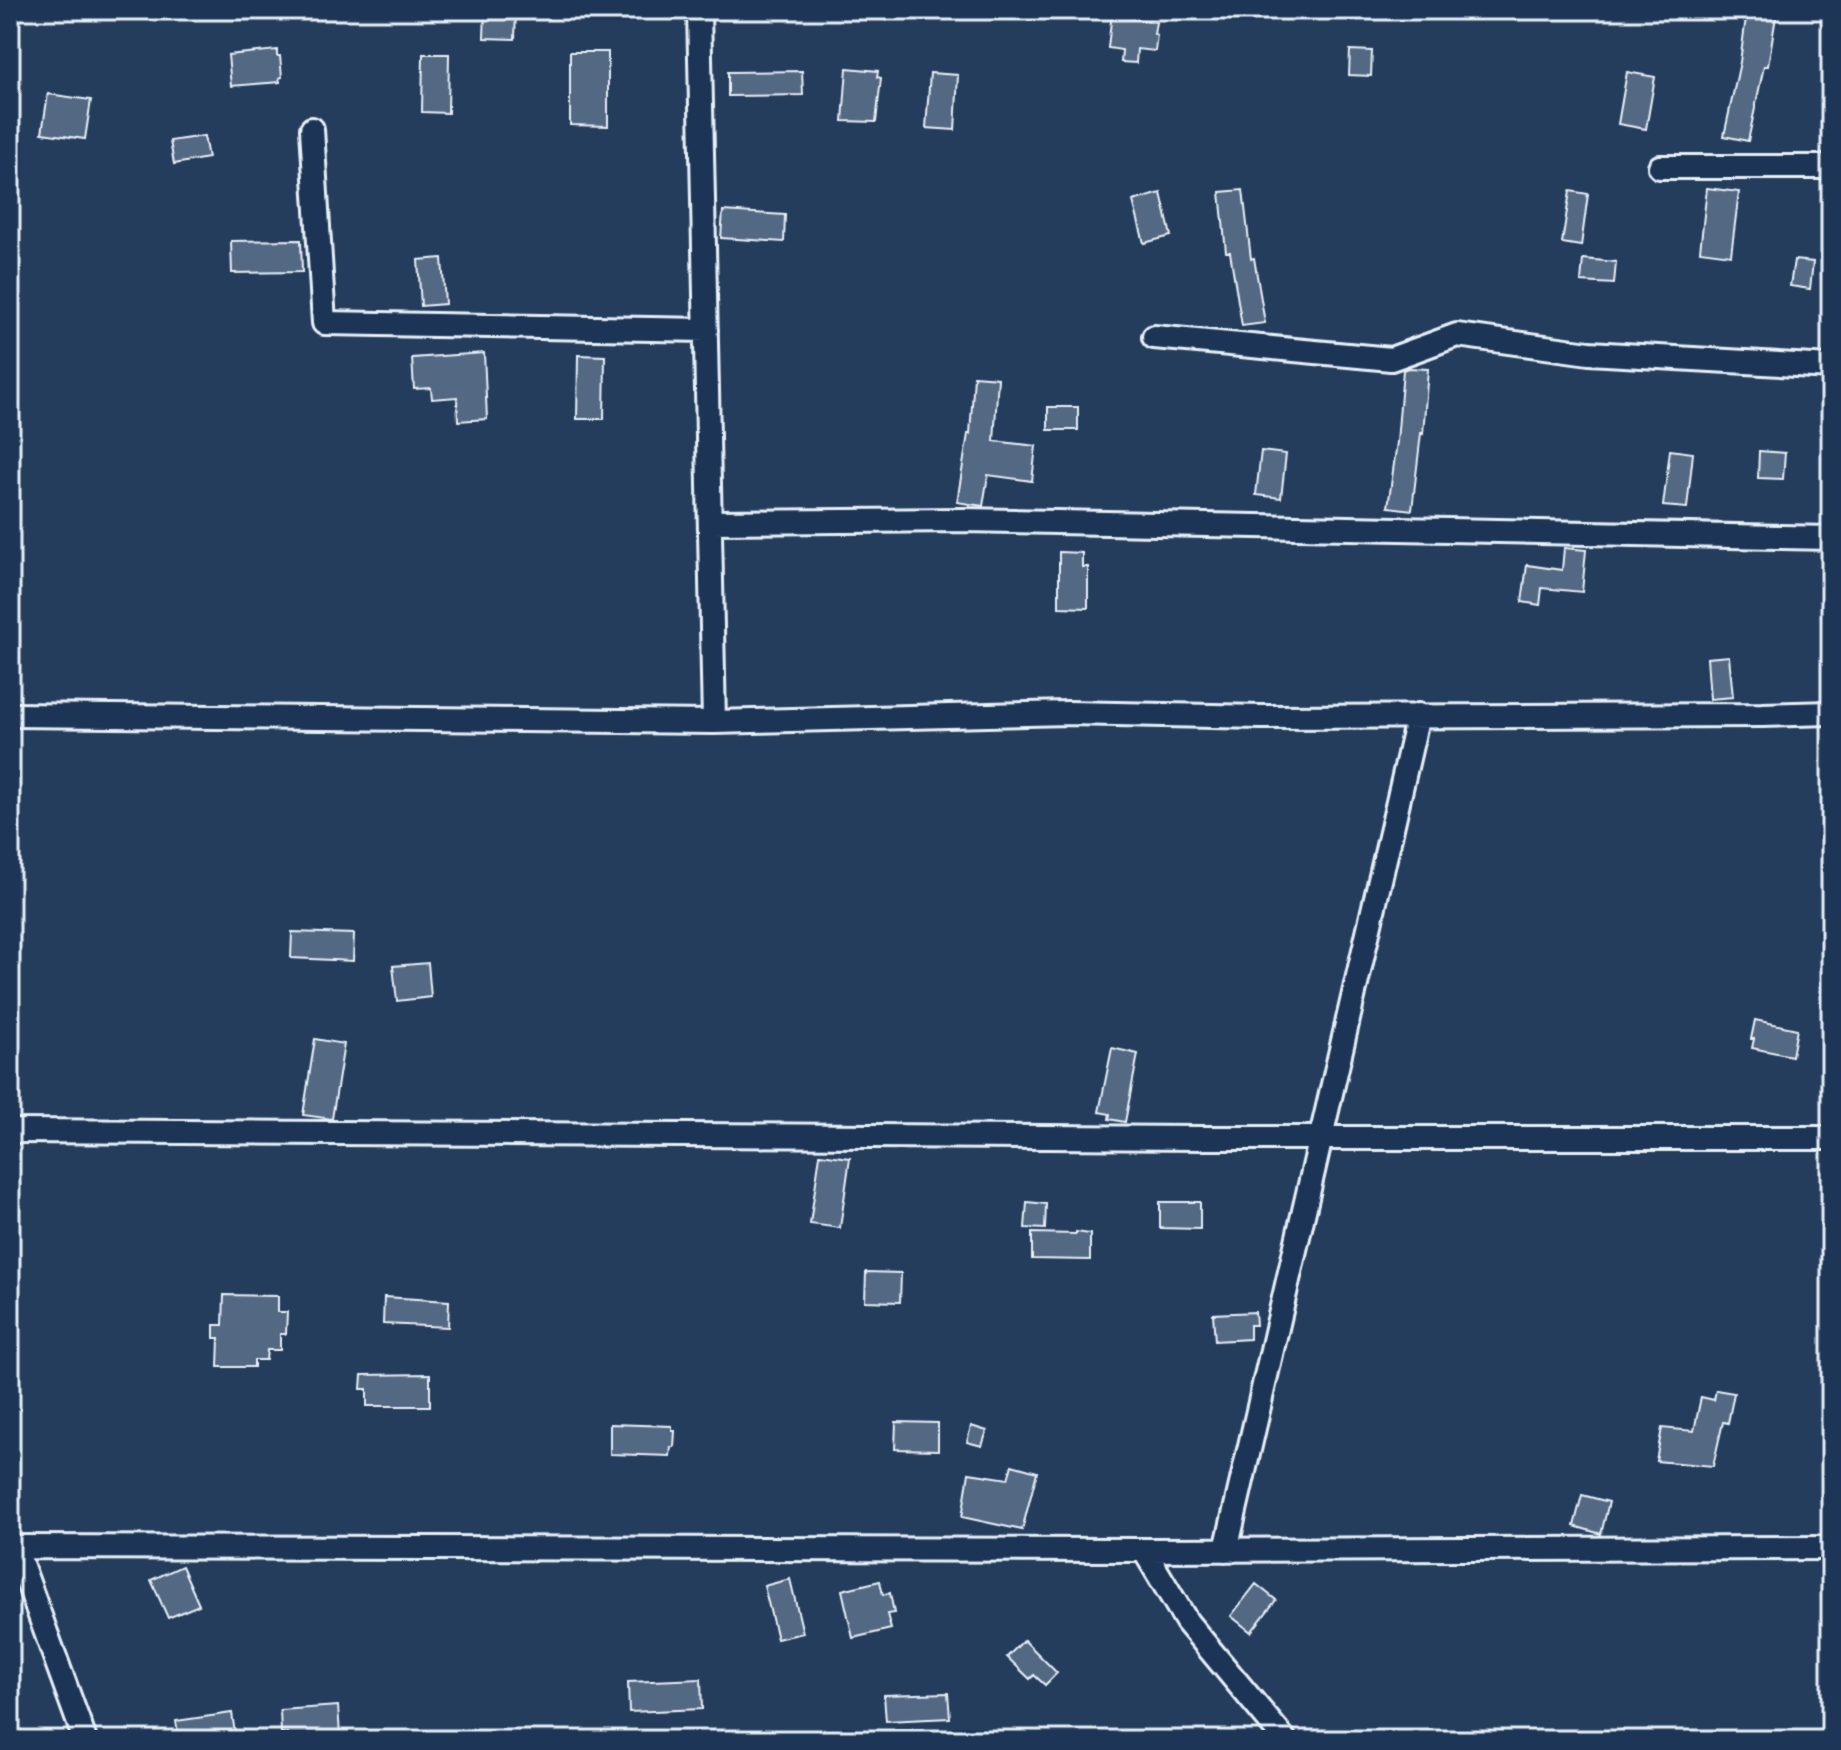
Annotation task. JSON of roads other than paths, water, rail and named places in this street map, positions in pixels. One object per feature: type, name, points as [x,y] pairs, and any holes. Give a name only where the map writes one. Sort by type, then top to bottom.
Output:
[{"type":"street","points":[[699,10],[714,722]]},
{"type":"street","points":[[312,129],[324,323],[706,330]]},
{"type":"street","points":[[1660,167],[1831,167]]},
{"type":"street","points":[[1154,337],[1391,359],[1457,335],[1589,353],[1831,367]]},
{"type":"street","points":[[710,522],[964,520],[1831,538]]},
{"type":"street","points":[[10,715],[714,722],[1068,713],[1261,717],[1831,713]]},
{"type":"street","points":[[1226,1550],[1418,715]]},
{"type":"street","points":[[10,1131],[1831,1138]]},
{"type":"street","points":[[85,1740],[13,1547],[1831,1548]]},
{"type":"street","points":[[1144,1550],[1187,1622],[1285,1740]]}]
